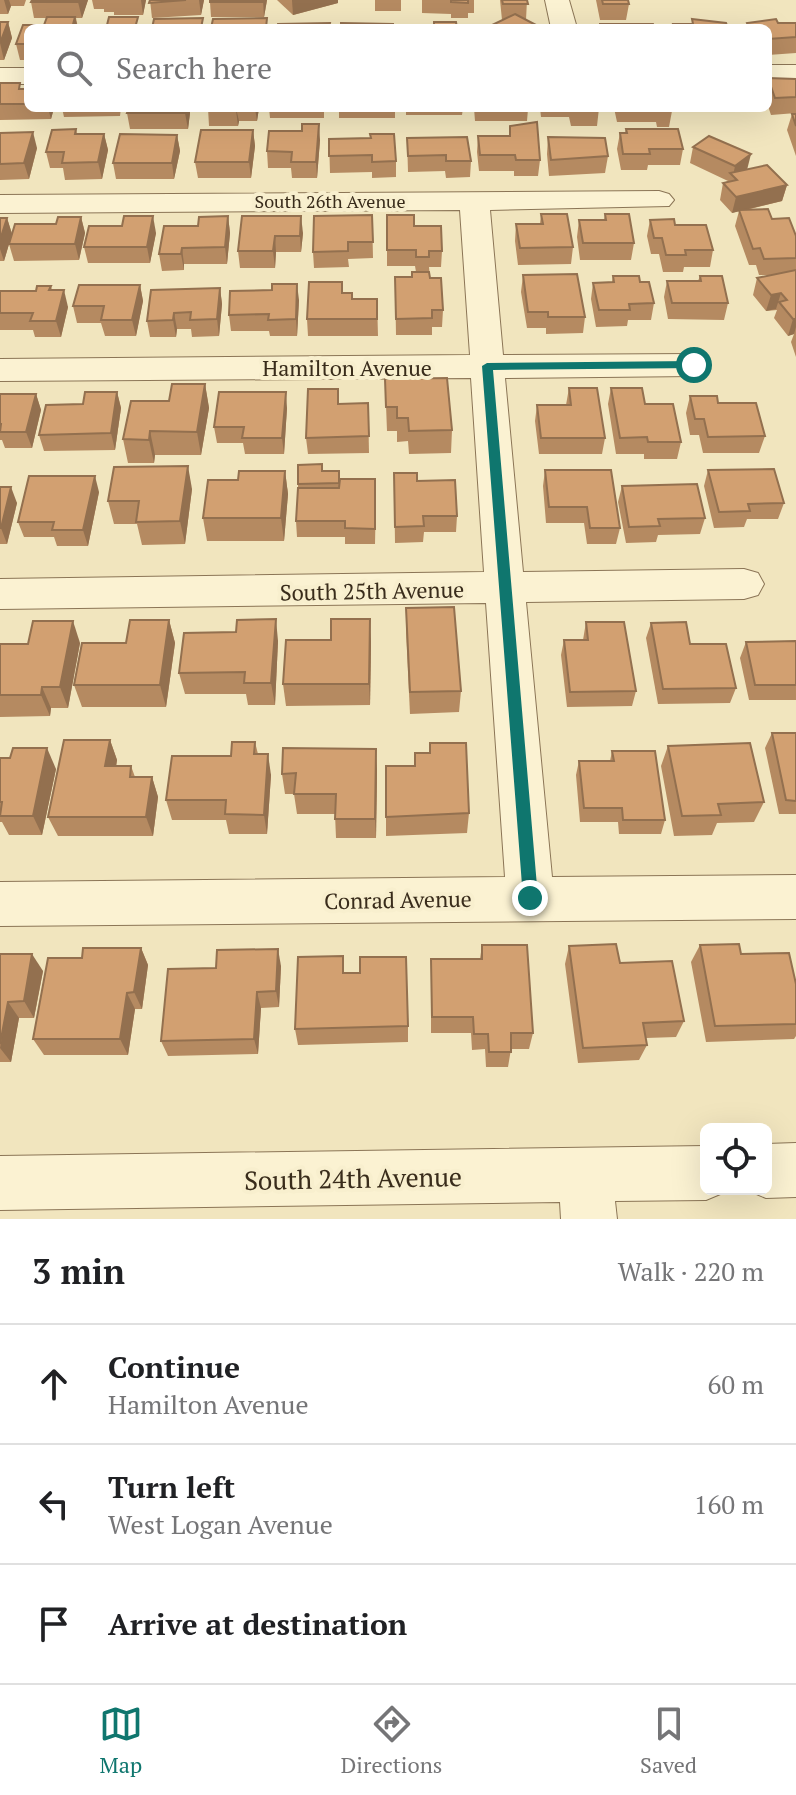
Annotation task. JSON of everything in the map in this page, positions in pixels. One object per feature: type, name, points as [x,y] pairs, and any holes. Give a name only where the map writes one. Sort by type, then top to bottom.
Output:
[{"type":"street","points":[[557,0],[563,24]]},
{"type":"street","points":[[772,73],[796,73]]},
{"type":"street","points":[[0,76],[24,76]]},
{"type":"street","name":"South 26th Avenue","points":[[0,204],[659,200]]},
{"type":"street","points":[[474,201],[530,898]]},
{"type":"street","name":"Hamilton Avenue","points":[[0,370],[694,365]]},
{"type":"street","name":"South 25th Avenue","points":[[0,594],[744,584]]},
{"type":"street","name":"Conrad Avenue","points":[[0,904],[796,897]]},
{"type":"street","points":[[772,1171],[796,1170]]},
{"type":"street","name":"South 24th Avenue","points":[[15,1195],[587,1198],[700,1174]]},
{"type":"building","points":[[32,0],[79,0],[31,2]]},
{"type":"building","points":[[150,0],[186,0],[149,3]]},
{"type":"building","points":[[263,0],[263,2],[210,2]]},
{"type":"building","points":[[468,0],[468,3],[451,2]]},
{"type":"building","points":[[502,0],[527,0],[528,4],[503,4]]},
{"type":"building","points":[[602,0],[628,0],[629,4],[603,4]]},
{"type":"building","points":[[515,14],[534,24],[494,24]]},
{"type":"building","points":[[47,17],[75,17],[73,24],[44,24]]},
{"type":"building","points":[[109,17],[138,17],[136,24],[107,24]]},
{"type":"building","points":[[203,18],[202,24],[153,24],[154,19]]},
{"type":"building","points":[[267,18],[266,24],[212,24],[213,19]]},
{"type":"building","points":[[692,19],[726,24],[693,24]]},
{"type":"building","points":[[776,19],[778,23],[796,23],[796,37],[772,39],[772,24],[747,23]]},
{"type":"building","points":[[0,22],[8,22],[0,43]]},
{"type":"building","points":[[456,22],[456,24],[434,24]]},
{"type":"building","points":[[23,25],[24,44],[16,44]]},
{"type":"building","points":[[772,78],[796,79],[796,97],[775,98]]},
{"type":"building","points":[[0,83],[20,83],[19,89],[24,89],[24,104],[0,104]]},
{"type":"building","points":[[127,112],[185,112],[185,113]]},
{"type":"building","points":[[537,122],[540,160],[516,160],[515,155],[480,155],[478,136],[510,136],[510,126]]},
{"type":"building","points":[[302,124],[319,124],[316,162],[291,162],[292,152],[267,151],[269,131],[302,131]]},
{"type":"building","points":[[76,129],[75,134],[104,134],[98,162],[62,163],[64,152],[46,152],[52,130]]},
{"type":"building","points":[[626,129],[678,129],[683,149],[649,149],[650,154],[623,154],[620,133],[627,133]]},
{"type":"building","points":[[201,130],[253,130],[249,162],[195,162]]},
{"type":"building","points":[[33,132],[24,163],[0,164],[0,133]]},
{"type":"building","points":[[120,134],[177,135],[172,163],[113,163]]},
{"type":"building","points":[[370,134],[394,134],[396,161],[372,162],[372,155],[329,156],[329,139],[371,138]]},
{"type":"building","points":[[709,136],[751,154],[735,166],[693,147]]},
{"type":"building","points":[[467,137],[471,161],[446,161],[446,155],[408,156],[407,138]]},
{"type":"building","points":[[548,137],[605,138],[608,156],[551,160]]},
{"type":"building","points":[[767,165],[787,185],[736,197],[723,183],[737,180],[730,173]]},
{"type":"building","points":[[768,209],[772,219],[789,218],[796,236],[796,258],[764,259],[760,248],[753,249],[739,210]]},
{"type":"building","points":[[541,214],[567,214],[573,247],[520,248],[516,224],[543,224]]},
{"type":"building","points":[[605,214],[629,214],[634,243],[583,243],[579,220],[606,220]]},
{"type":"building","points":[[372,215],[373,242],[348,242],[348,251],[313,252],[314,216]]},
{"type":"building","points":[[387,215],[414,215],[414,226],[441,226],[442,251],[429,251],[429,257],[416,257],[416,250],[387,250]]},
{"type":"building","points":[[124,216],[153,216],[147,247],[84,247],[89,226],[122,226]]},
{"type":"building","points":[[228,216],[225,247],[182,248],[181,254],[159,254],[164,226],[198,226],[199,217]]},
{"type":"building","points":[[242,216],[301,216],[300,236],[275,236],[273,251],[238,251]]},
{"type":"building","points":[[58,217],[81,217],[75,244],[9,244],[15,224],[56,224]]},
{"type":"building","points":[[0,218],[7,218],[0,240]]},
{"type":"building","points":[[674,219],[675,225],[706,225],[713,250],[685,250],[686,255],[666,255],[662,238],[654,238],[650,220]]},
{"type":"building","points":[[796,270],[796,319],[793,319],[779,302],[787,300],[781,293],[771,295],[757,278]]},
{"type":"building","points":[[412,272],[429,272],[430,278],[441,278],[443,310],[432,310],[432,318],[396,319],[395,277],[412,277]]},
{"type":"building","points":[[577,274],[585,317],[548,317],[548,312],[528,312],[523,275]]},
{"type":"building","points":[[613,276],[639,276],[640,282],[649,282],[654,303],[629,304],[630,310],[599,310],[593,283],[614,282]]},
{"type":"building","points":[[700,276],[722,276],[728,303],[672,303],[667,281],[701,281]]},
{"type":"building","points":[[309,282],[342,282],[342,293],[352,293],[352,299],[377,299],[377,319],[307,319]]},
{"type":"building","points":[[272,284],[297,284],[296,319],[268,320],[269,314],[229,315],[230,291],[272,290]]},
{"type":"building","points":[[79,285],[140,285],[132,320],[101,320],[104,306],[73,306]]},
{"type":"building","points":[[37,286],[64,290],[56,321],[30,321],[33,313],[0,313],[0,291],[36,291]]},
{"type":"building","points":[[220,288],[217,319],[190,320],[191,312],[174,313],[173,320],[147,321],[151,290]]},
{"type":"building","points":[[447,378],[452,430],[409,431],[408,418],[397,418],[397,407],[386,407],[385,379]]},
{"type":"building","points":[[172,384],[205,384],[197,432],[150,431],[149,440],[123,439],[131,401],[169,401]]},
{"type":"building","points":[[569,388],[597,388],[605,438],[541,438],[537,405],[571,405]]},
{"type":"building","points":[[611,388],[642,388],[645,404],[673,404],[681,442],[648,442],[647,437],[620,438]]},
{"type":"building","points":[[308,389],[338,389],[338,404],[368,403],[369,436],[306,438]]},
{"type":"building","points":[[85,392],[117,392],[111,433],[39,435],[46,405],[83,404]]},
{"type":"building","points":[[219,392],[286,392],[282,438],[242,438],[244,427],[214,427]]},
{"type":"building","points":[[0,394],[36,394],[26,432],[0,432]]},
{"type":"building","points":[[690,396],[717,396],[718,403],[756,403],[765,436],[708,437],[704,419],[695,419]]},
{"type":"building","points":[[322,464],[322,471],[339,471],[339,483],[298,484],[298,465]]},
{"type":"building","points":[[188,466],[180,521],[136,522],[139,501],[108,501],[114,467]]},
{"type":"building","points":[[774,469],[784,503],[748,504],[750,511],[719,512],[708,470]]},
{"type":"building","points":[[545,470],[611,470],[620,528],[590,528],[587,507],[549,507]]},
{"type":"building","points":[[239,471],[285,471],[281,518],[203,518],[208,480],[238,480]]},
{"type":"building","points":[[394,473],[417,473],[417,481],[455,480],[457,516],[423,516],[424,526],[395,527]]},
{"type":"building","points":[[29,476],[95,476],[83,530],[52,530],[54,522],[18,522]]},
{"type":"building","points":[[340,479],[375,479],[375,529],[345,528],[345,521],[296,521],[298,488],[339,488]]},
{"type":"building","points":[[697,484],[705,518],[658,519],[660,526],[629,527],[622,486]]},
{"type":"building","points":[[0,487],[11,487],[1,528],[0,528]]},
{"type":"building","points":[[454,607],[461,691],[410,692],[406,608]]},
{"type":"building","points":[[276,619],[271,683],[244,683],[245,672],[179,673],[184,633],[236,632],[237,620]]},
{"type":"building","points":[[331,619],[370,619],[369,684],[283,684],[286,640],[331,640]]},
{"type":"building","points":[[130,620],[169,620],[160,685],[74,685],[82,643],[126,643]]},
{"type":"building","points":[[33,621],[73,621],[60,687],[42,687],[41,695],[0,695],[0,644],[28,644]]},
{"type":"building","points":[[586,622],[624,622],[636,691],[570,692],[564,640],[588,640]]},
{"type":"building","points":[[686,622],[690,644],[726,644],[736,688],[663,689],[651,623]]},
{"type":"building","points":[[796,641],[796,685],[755,685],[746,642]]},
{"type":"building","points":[[772,733],[796,733],[796,801],[786,800]]},
{"type":"building","points":[[64,740],[110,740],[105,766],[131,766],[130,777],[152,777],[146,817],[48,817]]},
{"type":"building","points":[[232,742],[255,742],[254,754],[268,754],[264,815],[225,814],[226,800],[166,800],[172,756],[231,756]]},
{"type":"building","points":[[430,743],[466,743],[469,813],[386,817],[386,766],[415,766],[415,753],[430,753]]},
{"type":"building","points":[[750,743],[764,802],[718,804],[721,815],[682,816],[668,746]]},
{"type":"building","points":[[13,748],[47,748],[33,816],[0,816],[0,758],[10,758]]},
{"type":"building","points":[[283,748],[376,749],[375,819],[335,819],[336,794],[294,794],[296,773],[282,774]]},
{"type":"building","points":[[612,751],[655,751],[665,820],[623,820],[622,808],[584,808],[579,761],[614,761]]},
{"type":"building","points":[[616,944],[620,963],[672,961],[684,1021],[643,1023],[647,1045],[583,1048],[569,946]]},
{"type":"building","points":[[739,944],[741,954],[789,953],[796,984],[796,1024],[715,1026],[700,945]]},
{"type":"building","points":[[482,945],[527,945],[533,1033],[511,1033],[511,1052],[489,1052],[488,1034],[474,1034],[473,1017],[432,1017],[431,959],[482,959]]},
{"type":"building","points":[[83,948],[141,948],[134,992],[127,993],[120,1039],[33,1039],[48,958],[82,958]]},
{"type":"building","points":[[278,949],[276,991],[257,992],[254,1039],[161,1041],[168,969],[216,968],[217,950]]},
{"type":"building","points":[[0,954],[32,954],[24,1001],[8,1002],[0,1044]]},
{"type":"building","points":[[343,956],[343,973],[360,973],[360,957],[406,957],[408,1026],[295,1029],[298,957]]},
{"type":"route","points":[[530,898],[487,366],[694,365]]}]
